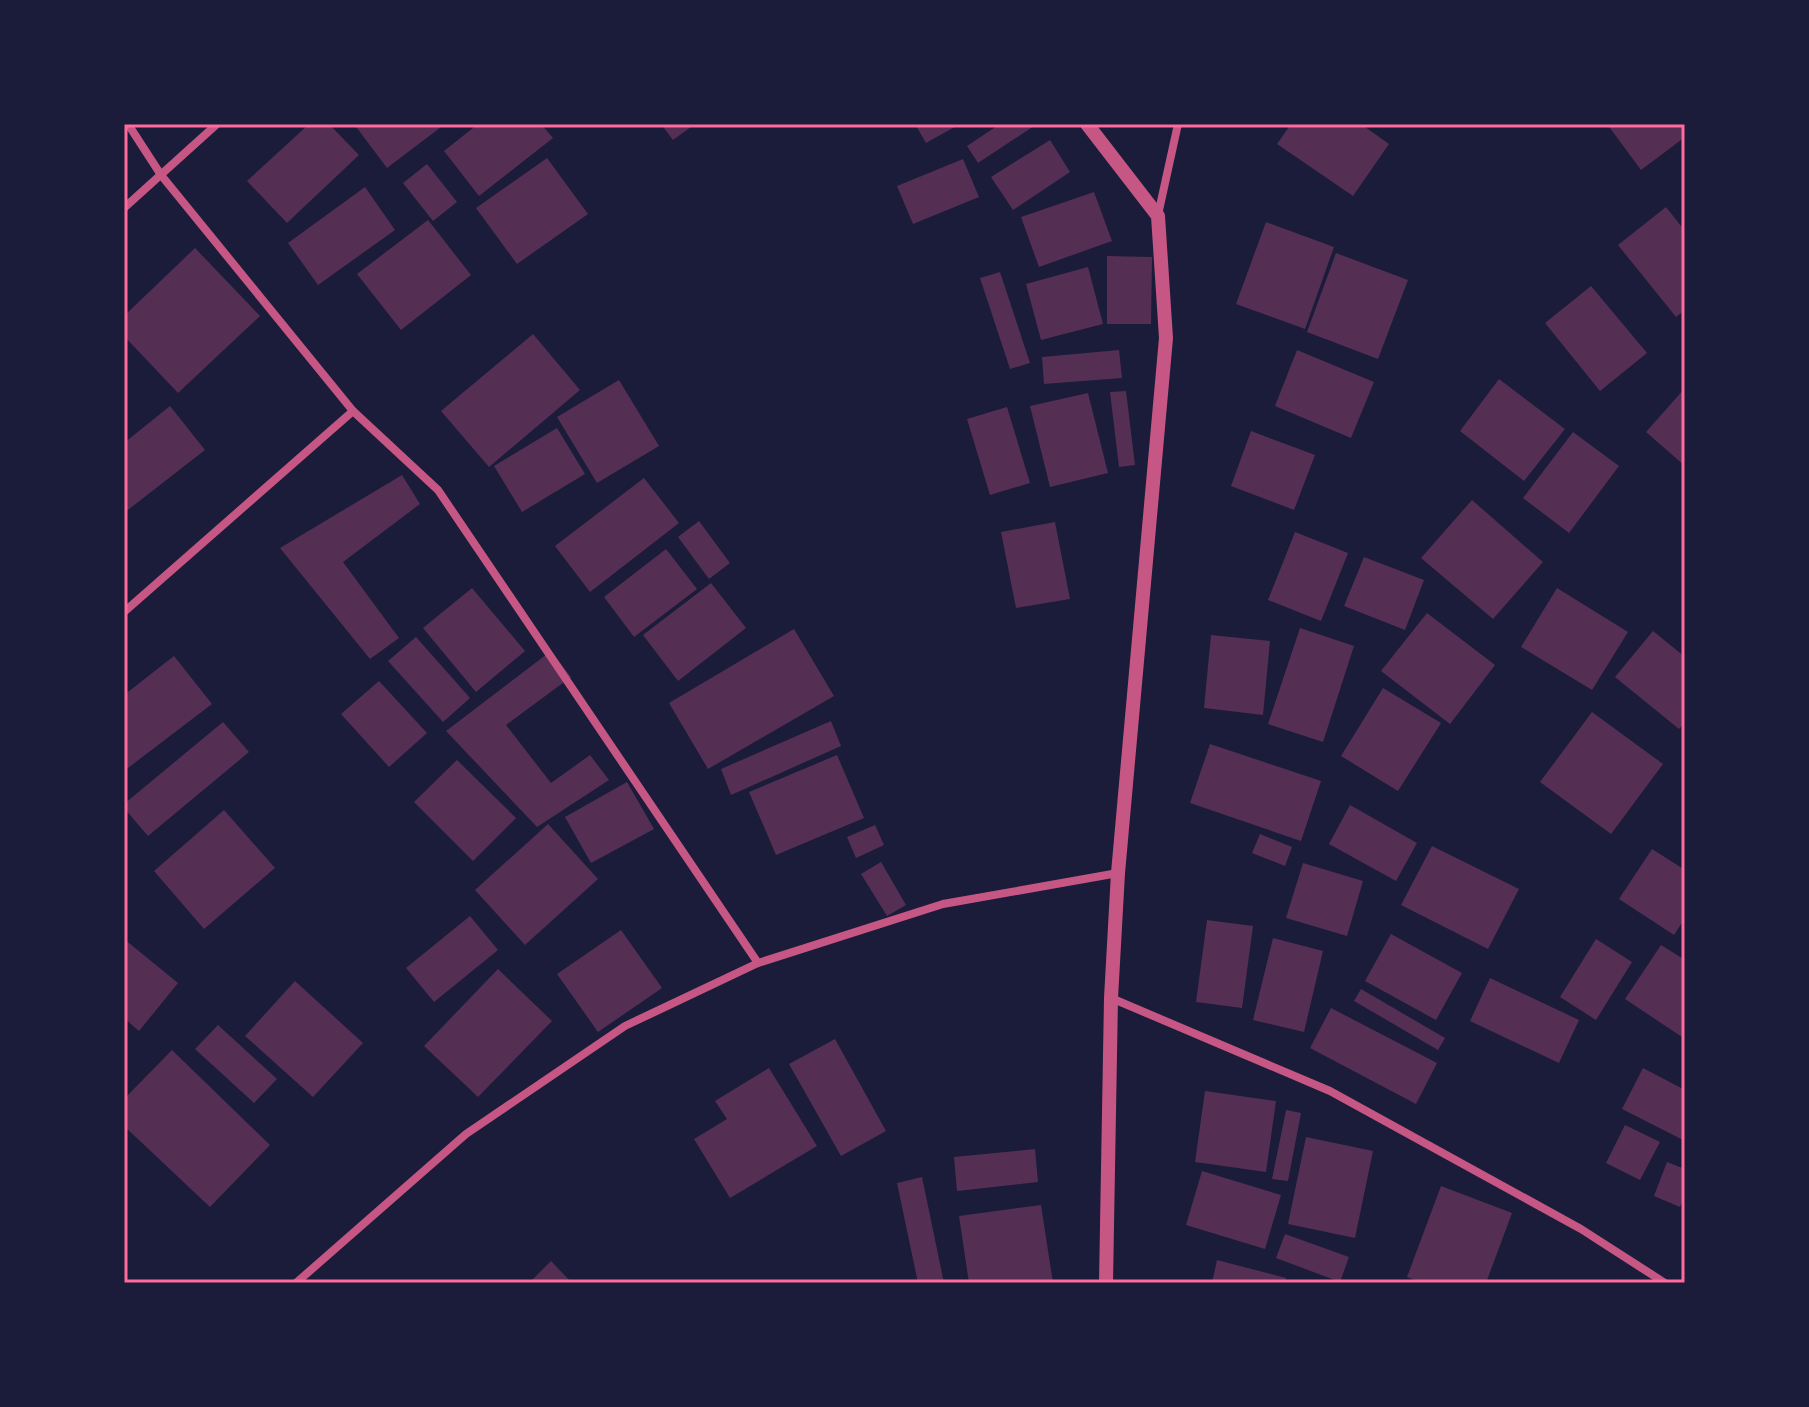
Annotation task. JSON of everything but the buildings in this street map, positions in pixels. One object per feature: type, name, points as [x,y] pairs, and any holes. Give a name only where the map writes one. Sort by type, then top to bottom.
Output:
[{"type":"street","points":[[128,124],[161,175],[353,411],[438,490],[758,963]]},
{"type":"street","points":[[124,208],[217,124]]},
{"type":"street","points":[[1087,124],[1158,216]]},
{"type":"street","points":[[1106,1283],[1111,998],[1118,873],[1166,338],[1158,216],[1178,124]]},
{"type":"street","points":[[124,612],[353,411]]},
{"type":"street","points":[[296,1283],[466,1134],[625,1026],[758,963],[943,904],[1118,873]]},
{"type":"street","points":[[1111,998],[1330,1091],[1581,1229],[1665,1283]]}]
